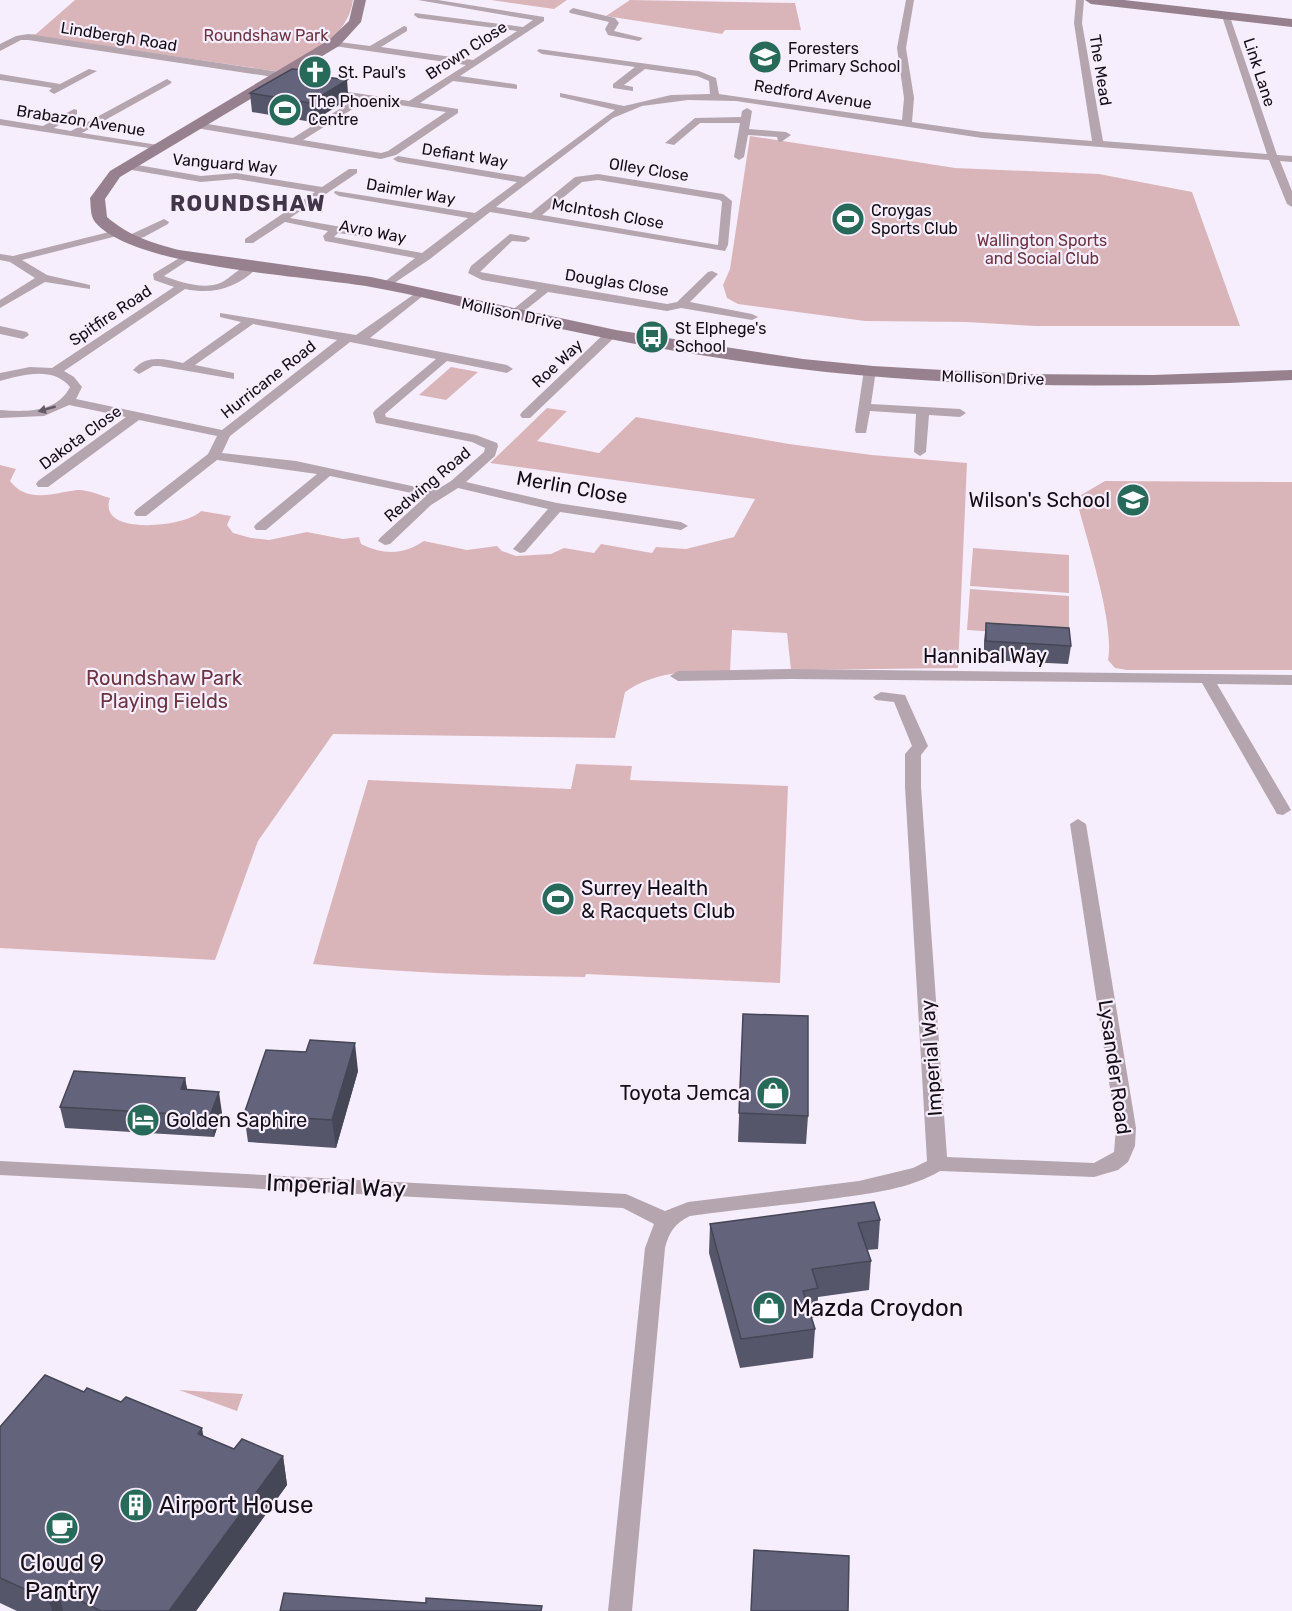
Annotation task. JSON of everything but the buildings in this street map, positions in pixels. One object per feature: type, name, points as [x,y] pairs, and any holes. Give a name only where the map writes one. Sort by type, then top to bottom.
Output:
[{"type":"main road","points":[[121,236],[100,216],[98,198],[109,180],[126,166],[334,43],[355,22],[360,0]]},
{"type":"main road","points":[[1091,0],[1292,23]]},
{"type":"main road","name":"Mollison Drive","points":[[121,236],[151,249],[186,257],[387,285],[611,334],[757,358],[916,374],[978,377],[1198,379],[1292,375]]},
{"type":"street","points":[[422,0],[541,19],[525,30]]},
{"type":"street","points":[[906,124],[907,84],[901,46],[910,0]]},
{"type":"street","name":"The Mead","points":[[1080,0],[1078,24],[1098,144]]},
{"type":"street","points":[[573,11],[612,20],[615,22],[609,29],[611,33],[639,38],[608,61]]},
{"type":"street","name":"Brown Close","points":[[418,15],[525,30]]},
{"type":"street","name":"Link Lane","points":[[1226,16],[1273,157],[1292,204]]},
{"type":"street","points":[[371,49],[404,29]]},
{"type":"street","name":"Brown Close","points":[[317,84],[369,98],[411,104],[525,30]]},
{"type":"street","name":"Lindbergh Road","points":[[0,48],[24,37],[304,78]]},
{"type":"street","points":[[334,43],[474,63]]},
{"type":"street","points":[[542,51],[699,74],[713,80],[715,97]]},
{"type":"street","points":[[559,67],[575,56]]},
{"type":"street","points":[[630,89],[616,86],[643,66]]},
{"type":"street","points":[[48,94],[92,71]]},
{"type":"street","points":[[0,77],[62,87]]},
{"type":"street","points":[[452,78],[514,87]]},
{"type":"street","points":[[74,133],[167,82]]},
{"type":"street","points":[[563,94],[624,109]]},
{"type":"street","name":"Redford Avenue","points":[[387,285],[610,116],[624,109],[666,99],[715,97],[760,101],[982,135],[1292,159]]},
{"type":"street","points":[[293,142],[359,100],[369,98]]},
{"type":"street","points":[[739,157],[744,120],[748,110],[760,101]]},
{"type":"street","points":[[196,125],[377,155],[392,153],[455,111],[411,104]]},
{"type":"street","points":[[45,129],[74,112]]},
{"type":"street","points":[[670,143],[698,120],[744,120]]},
{"type":"street","name":"Brabazon Avenue","points":[[0,122],[158,148]]},
{"type":"street","points":[[743,132],[786,135],[782,139]]},
{"type":"street","points":[[249,241],[377,155]]},
{"type":"street","name":"Defiant Way","points":[[398,159],[526,180]]},
{"type":"street","name":"Vanguard Way","points":[[126,166],[201,179],[236,176],[322,190]]},
{"type":"street","name":"Olley Close","points":[[532,217],[579,179],[598,177],[723,197],[727,201],[722,247]]},
{"type":"street","name":"Daimler Way","points":[[339,193],[478,217]]},
{"type":"street","name":"McIntosh Close","points":[[489,209],[722,247]]},
{"type":"street","name":"Avro Way","points":[[290,221],[366,234]]},
{"type":"street","points":[[0,257],[13,259],[145,232],[164,222]]},
{"type":"street","name":"Avro Way","points":[[336,229],[328,236],[329,239],[426,257]]},
{"type":"street","name":"Douglas Close","points":[[525,239],[510,237],[475,268],[474,273],[482,277],[662,308],[673,308],[681,304],[712,274]]},
{"type":"street","name":"Spitfire Road","points":[[186,257],[158,276],[161,280],[209,289],[220,288],[253,266]]},
{"type":"street","points":[[13,259],[43,278],[86,287]]},
{"type":"street","points":[[0,305],[43,278]]},
{"type":"street","name":"Spitfire Road","points":[[54,372],[184,285]]},
{"type":"street","points":[[514,314],[546,288]]},
{"type":"street","name":"Hurricane Road","points":[[214,456],[224,434],[352,339],[366,335],[420,293]]},
{"type":"street","name":"Douglas Close","points":[[681,304],[753,317]]},
{"type":"street","points":[[224,315],[507,369]]},
{"type":"street","points":[[185,367],[251,320]]},
{"type":"street","points":[[0,330],[23,335]]},
{"type":"street","name":"Roe Way","points":[[526,415],[611,334]]},
{"type":"street","name":"Redwing Road","points":[[385,541],[437,494],[456,484],[490,453],[492,446],[476,440],[380,420],[378,417],[379,413],[445,357]]},
{"type":"street","points":[[139,370],[150,362],[159,362],[230,376]]},
{"type":"street","points":[[861,430],[870,370]]},
{"type":"street","points":[[0,377],[24,371],[54,372],[73,381],[76,387],[74,394],[67,401],[44,411],[27,414],[0,414]]},
{"type":"street","points":[[67,401],[224,434]]},
{"type":"street","points":[[864,407],[960,413]]},
{"type":"street","points":[[920,452],[923,411]]},
{"type":"street","name":"Dakota Close","points":[[43,484],[136,416]]},
{"type":"street","points":[[141,513],[214,456],[287,464],[437,494]]},
{"type":"street","points":[[261,526],[327,472]]},
{"type":"street","name":"Merlin Close","points":[[456,484],[557,507],[681,526]]},
{"type":"street","points":[[520,549],[557,507]]},
{"type":"street","name":"Hannibal Way","points":[[678,676],[791,674],[1292,680]]},
{"type":"street","points":[[1207,679],[1283,810]]},
{"type":"street","name":"Imperial Way","points":[[881,697],[900,698],[920,746],[914,754],[914,788],[937,1164]]},
{"type":"street","name":"Lysander Road","points":[[937,1164],[1094,1170],[1113,1166],[1124,1156],[1127,1143],[1126,1128],[1078,825]]},
{"type":"street","points":[[620,1611],[655,1248],[659,1231],[667,1221],[683,1211],[875,1184],[923,1174],[937,1164]]},
{"type":"street","name":"Imperial Way","points":[[0,1168],[626,1201],[667,1221]]},
{"type":"green space","name":"Roundshaw Park","points":[[75,0],[353,0],[344,25],[336,34],[315,51],[280,71],[275,71],[28,35],[36,34]]},
{"type":"green space","points":[[491,0],[567,0],[554,9]]},
{"type":"green space","points":[[630,0],[795,3],[801,30],[725,30],[722,34],[606,16]]},
{"type":"green space","name":"Wallington Sports and Social Club","points":[[750,136],[955,168],[1099,174],[1192,192],[1240,326],[1035,326],[966,322],[865,321],[738,304],[727,298],[723,285],[730,269]]},
{"type":"green space","points":[[451,367],[478,372],[446,400],[419,395]]},
{"type":"green space","name":"Roundshaw Park Playing Fields","points":[[547,408],[567,411],[537,441],[599,453],[636,417],[789,444],[872,455],[967,463],[958,668],[791,670],[787,633],[732,630],[730,671],[676,673],[650,679],[637,685],[625,692],[615,738],[333,734],[258,841],[215,960],[0,948],[0,465],[16,469],[10,481],[25,493],[50,495],[77,490],[89,491],[110,498],[109,510],[116,519],[129,523],[162,524],[192,517],[201,511],[231,516],[227,525],[233,533],[251,538],[269,540],[307,532],[343,539],[359,537],[361,544],[386,552],[409,549],[424,541],[467,550],[497,546],[502,551],[516,556],[551,554],[564,548],[594,553],[601,544],[652,553],[656,547],[686,549],[734,537],[755,499],[490,463]]},
{"type":"green space","points":[[1105,481],[1292,482],[1292,670],[1127,670],[1115,668],[1108,660],[1109,644],[1104,603],[1076,498]]},
{"type":"green space","points":[[973,548],[1069,555],[1069,593],[970,586]]},
{"type":"green space","points":[[970,589],[1069,596],[1069,637],[967,630]]},
{"type":"green space","name":"Surrey Health & Racquets Club","points":[[576,764],[632,766],[630,780],[788,786],[780,983],[586,974],[585,977],[449,974],[313,964],[368,780],[571,789]]},
{"type":"green space","points":[[179,1390],[243,1394],[237,1411]]},
{"type":"place","name":"Foresters Primary School","points":[[765,57]]},
{"type":"place","name":"St. Paul's","points":[[315,72]]},
{"type":"place","name":"The Phoenix Centre","points":[[285,110]]},
{"type":"place","name":"Croygas Sports Club","points":[[848,219]]},
{"type":"place","name":"St Elphege's School","points":[[652,337]]},
{"type":"place","name":"Wilson's School","points":[[1133,500]]},
{"type":"place","name":"Surrey Health & Racquets Club","points":[[558,899]]},
{"type":"place","name":"Toyota Jemca","points":[[773,1093]]},
{"type":"place","name":"Golden Saphire","points":[[143,1120]]},
{"type":"place","name":"Mazda Croydon","points":[[769,1308]]},
{"type":"place","name":"Airport House","points":[[136,1505]]},
{"type":"place","name":"Cloud 9 Pantry","points":[[62,1528]]},
{"type":"district","name":"ROUNDSHAW","points":[[248,203]]}]
